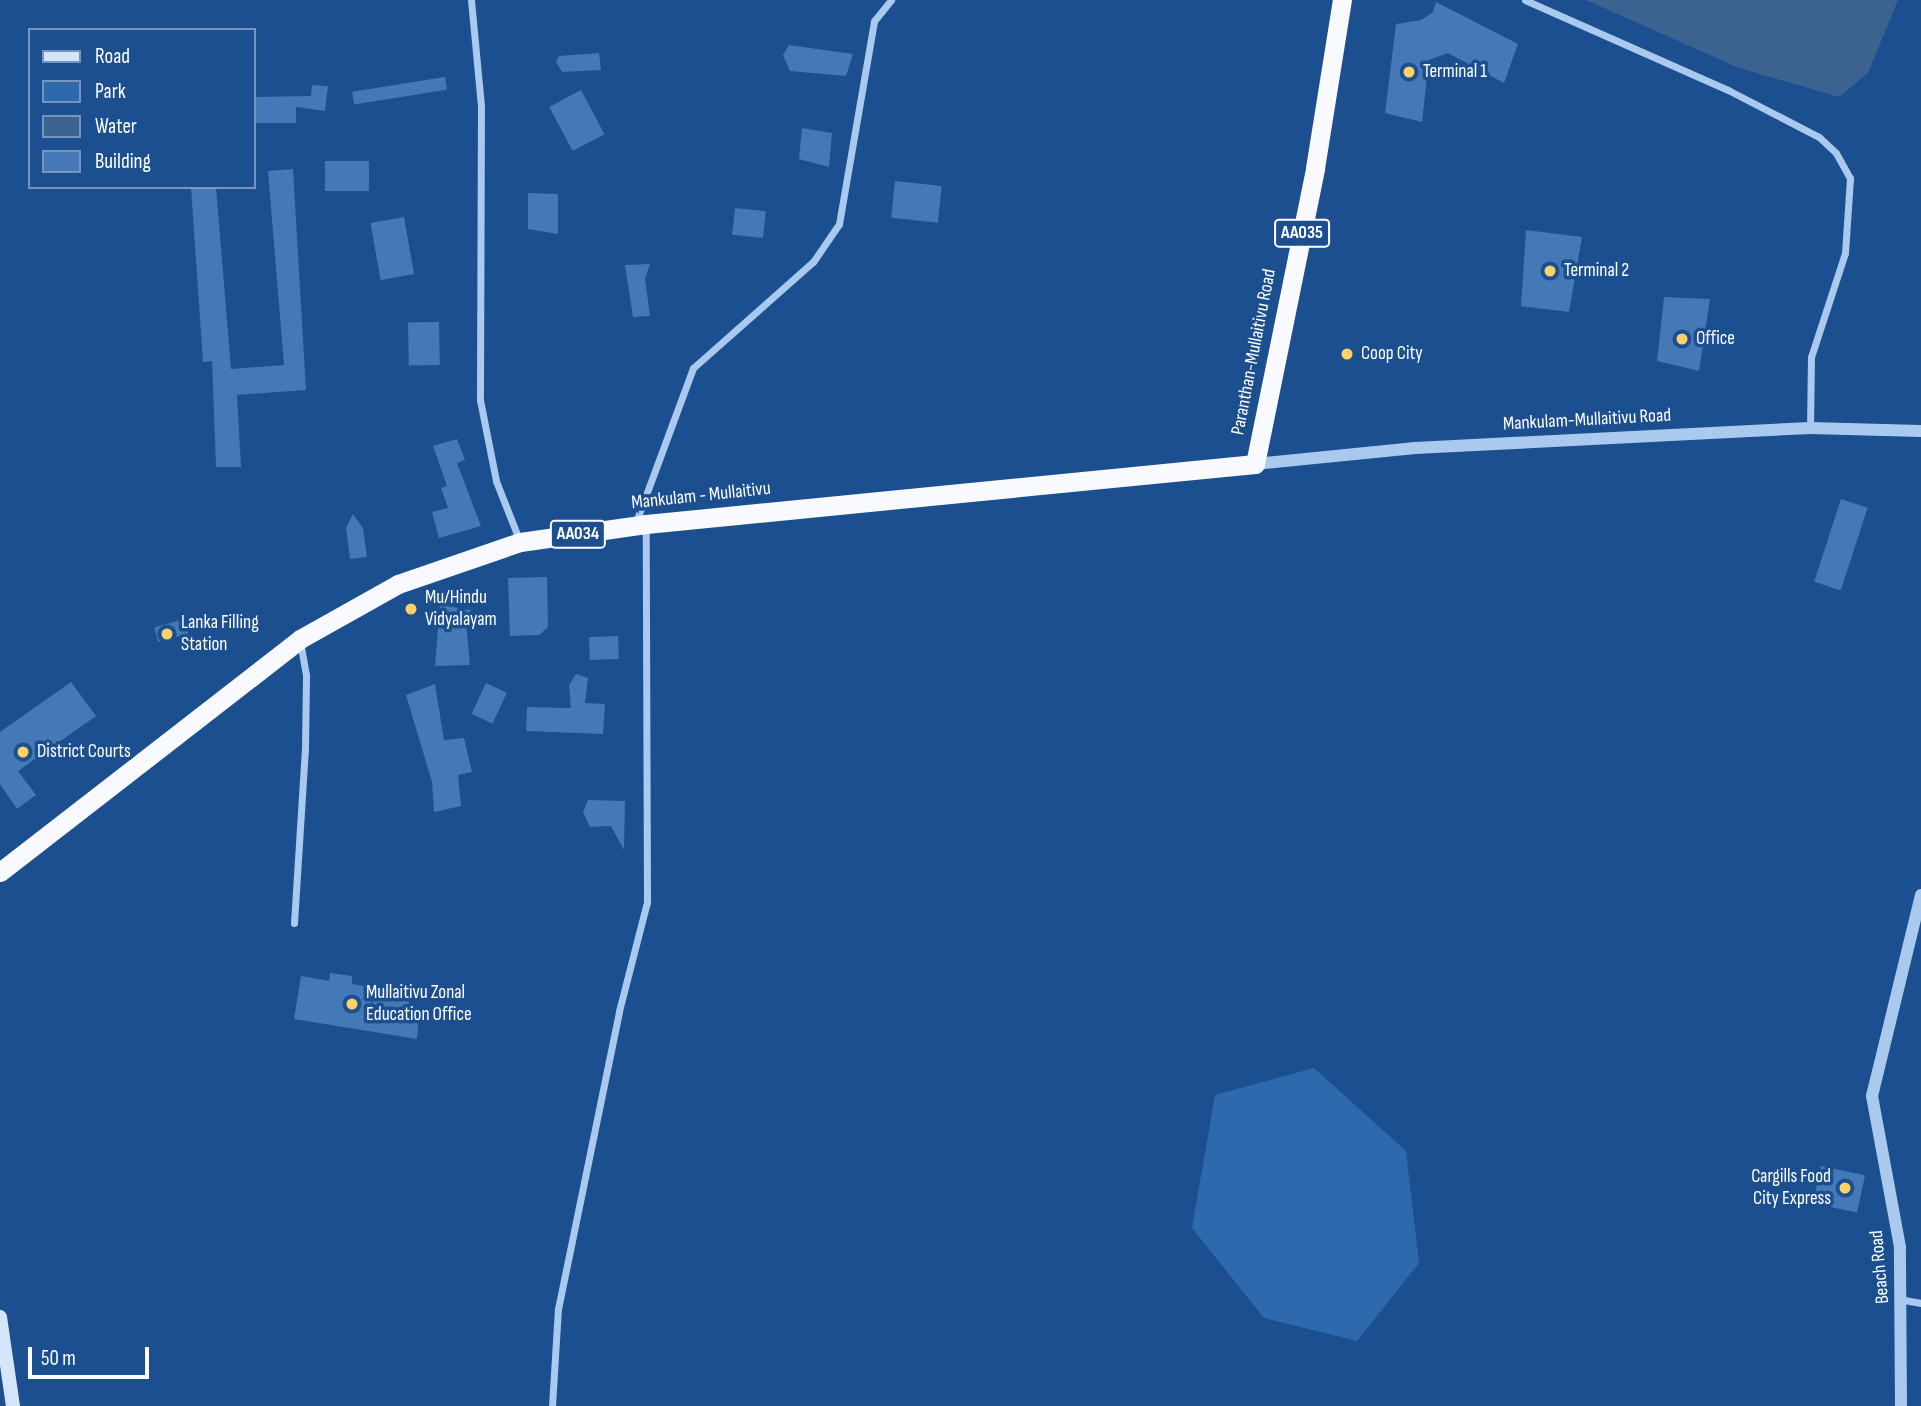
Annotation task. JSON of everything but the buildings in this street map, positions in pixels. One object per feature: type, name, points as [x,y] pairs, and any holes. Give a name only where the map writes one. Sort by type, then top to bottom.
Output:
[{"type":"highway","name":"Paranthan-Mullaitivu Road","points":[[1255,464],[1315,168],[1342,0]]},
{"type":"highway","name":"Mankulam - Mullaitivu","points":[[0,872],[300,639],[398,584],[520,542],[640,525],[1255,464]]},
{"type":"main road","points":[[0,1317],[13,1406]]},
{"type":"street","points":[[471,0],[481,105],[480,400],[496,481],[520,542]]},
{"type":"street","points":[[552,1406],[558,1309],[619,1011],[647,902],[640,525],[693,368],[813,262],[839,224],[874,21],[891,0]]},
{"type":"street","points":[[1525,0],[1728,90],[1819,137],[1836,153],[1850,178],[1845,253],[1811,357],[1810,428]]},
{"type":"street","name":"Mankulam-Mullaitivu Road","points":[[1255,464],[1415,448],[1810,428],[1921,431]]},
{"type":"street","points":[[294,923],[306,700],[300,639]]},
{"type":"street","name":"Beach Road","points":[[1901,1406],[1904,1300],[1900,1247],[1872,1096],[1917,927],[1921,895]]},
{"type":"street","points":[[1904,1300],[1921,1303]]},
{"type":"green space","points":[[1314,1068],[1406,1151],[1419,1263],[1357,1341],[1264,1318],[1192,1228],[1215,1095]]},
{"type":"water","points":[[1586,0],[1898,0],[1868,73],[1839,97],[1739,68]]},
{"type":"place","name":"Terminal 1","points":[[1409,72]]},
{"type":"place","name":"Terminal 2","points":[[1550,271]]},
{"type":"place","name":"Office","points":[[1682,339]]},
{"type":"place","name":"Coop City","points":[[1347,354]]},
{"type":"place","name":"Mu/Hindu Vidyalayam","points":[[411,609]]},
{"type":"place","name":"Lanka Filling Station","points":[[167,634]]},
{"type":"place","name":"District Courts","points":[[23,752]]},
{"type":"place","name":"Mullaitivu Zonal Education Office","points":[[352,1004]]},
{"type":"place","name":"Cargills Food City Express","points":[[1845,1188]]}]
